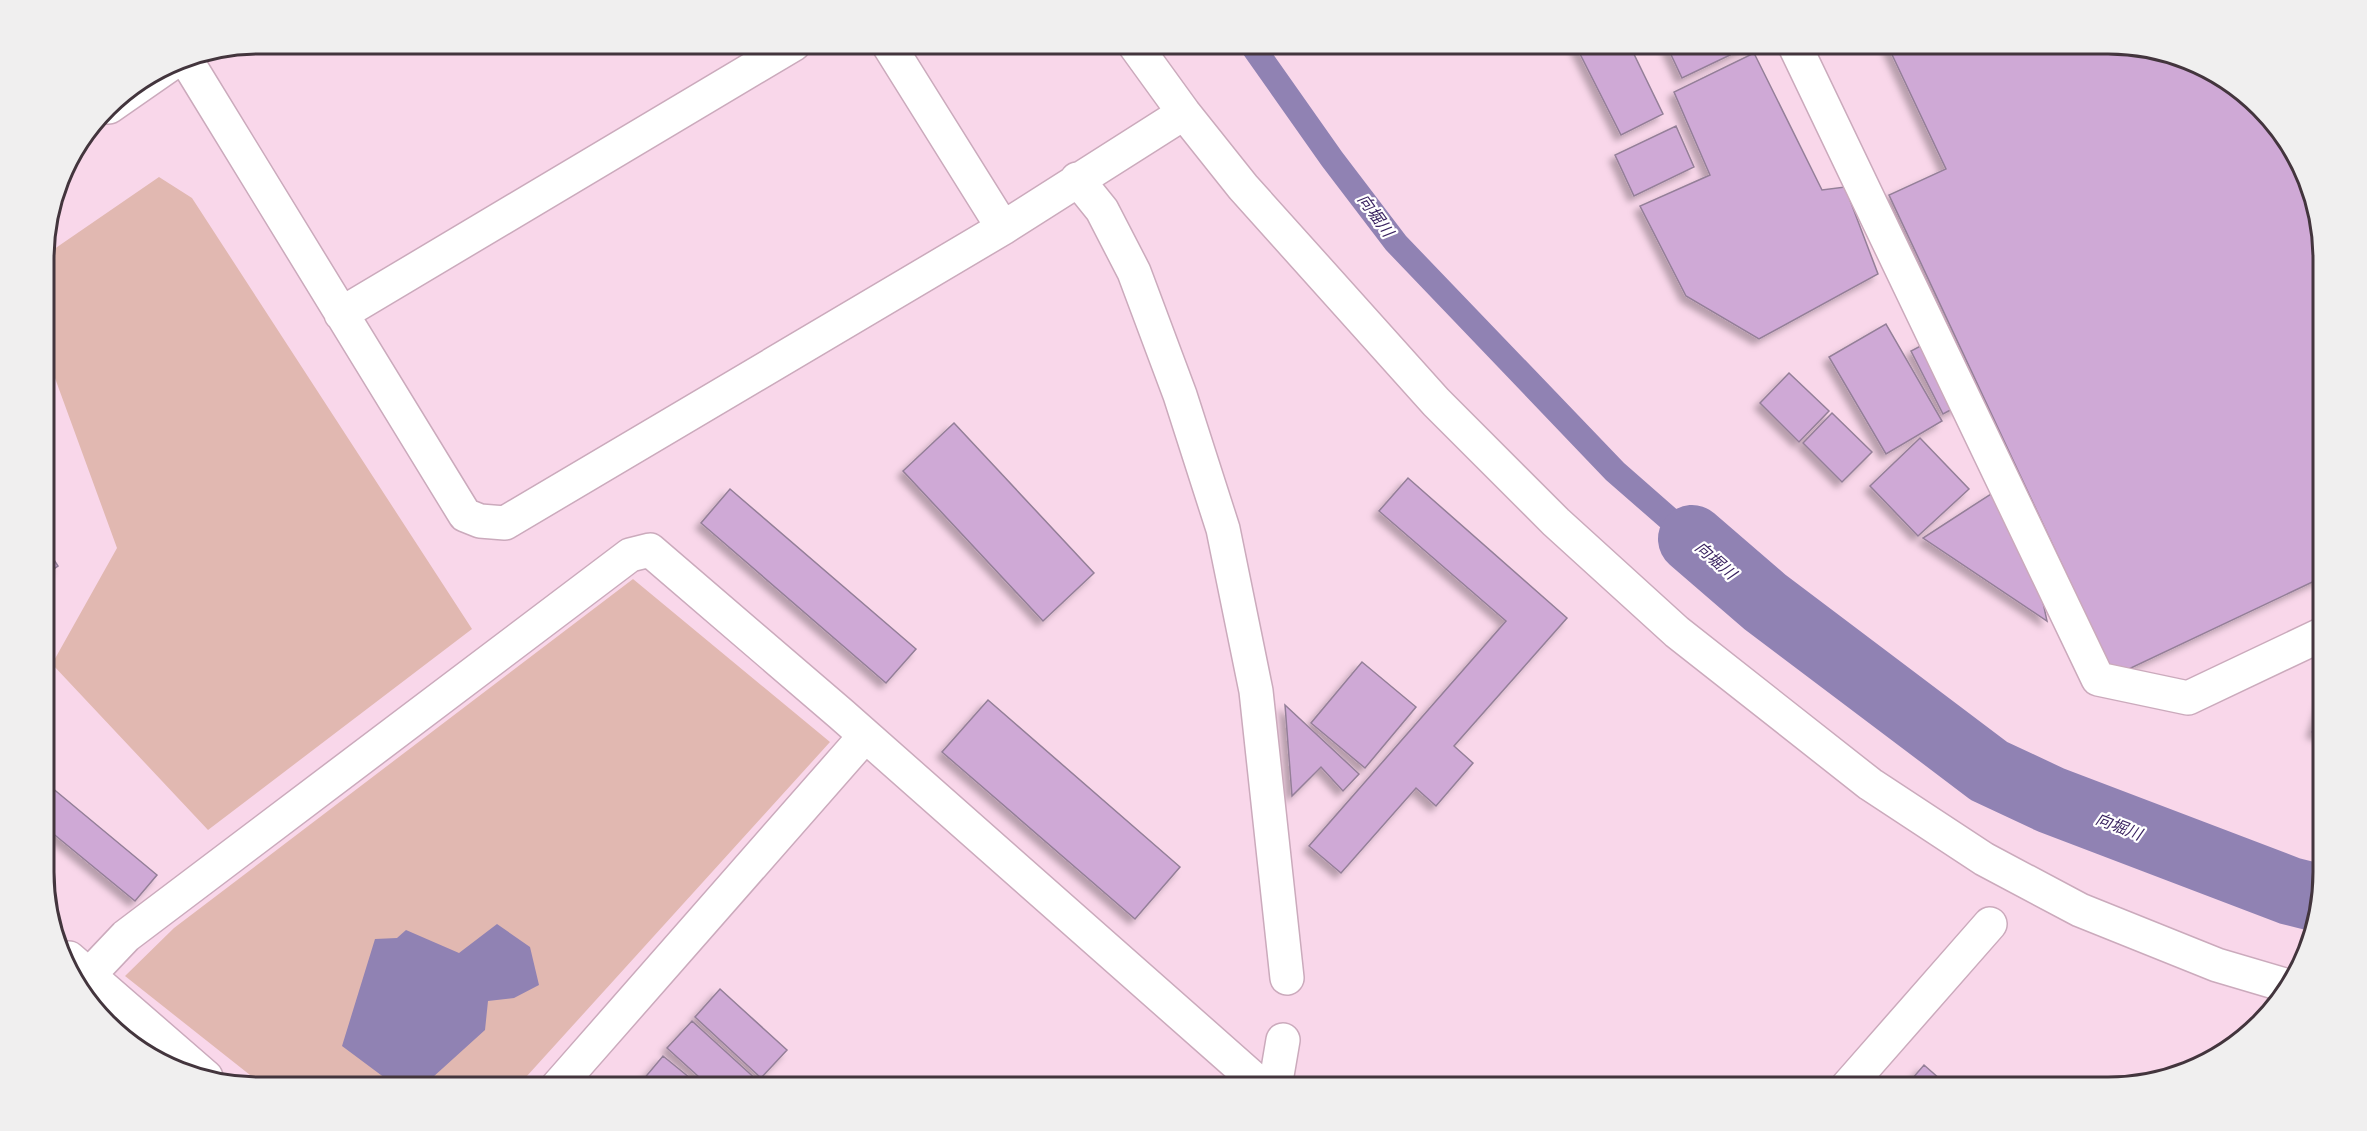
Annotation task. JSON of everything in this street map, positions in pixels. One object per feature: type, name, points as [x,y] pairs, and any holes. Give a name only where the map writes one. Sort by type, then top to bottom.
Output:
[{"type":"street","points":[[341,314],[777,54]]},
{"type":"street","points":[[894,54],[1002,228]]},
{"type":"street","points":[[1141,54],[1184,113],[1243,187],[1436,402],[1556,522],[1677,632],[1870,784],[1984,859],[2080,910],[2217,965],[2280,984]]},
{"type":"street","points":[[1799,54],[2098,679],[2188,698],[2313,639]]},
{"type":"street","points":[[190,66],[465,515],[480,521],[505,523],[1002,228],[1184,113]]},
{"type":"street","points":[[1077,179],[1102,210],[1134,272],[1180,395],[1223,529],[1256,691],[1287,978]]},
{"type":"street","points":[[194,1066],[79,966],[126,936],[630,555],[650,550],[1252,1077]]},
{"type":"street","points":[[567,1077],[865,736]]},
{"type":"street","points":[[1856,1077],[1990,924]]},
{"type":"street","points":[[1277,1077],[1283,1040]]},
{"type":"shaded area","points":[[159,177],[192,198],[472,629],[208,830],[54,666],[54,660],[117,548],[54,375],[54,249]]},
{"type":"shaded area","points":[[633,579],[830,742],[526,1077],[252,1077],[125,976],[174,928]]},
{"type":"water","points":[[1243,54],[1273,54],[1342,152],[1406,236],[1624,463],[1771,592],[1754,609],[1606,480],[1386,250],[1322,166]]},
{"type":"water","points":[[497,924],[530,947],[539,985],[514,998],[488,1001],[485,1030],[433,1077],[384,1077],[342,1046],[375,939],[397,938],[406,930],[459,953]]},
{"type":"building","points":[[1580,54],[1634,54],[1663,114],[1621,135]]},
{"type":"building","points":[[1671,54],[1732,54],[1682,78]]},
{"type":"building","points":[[1754,54],[1822,190],[1845,187],[1878,274],[1759,339],[1686,296],[1640,206],[1710,175],[1674,92]]},
{"type":"building","points":[[1892,54],[2122,54],[2148,58],[2187,70],[2211,81],[2233,96],[2271,134],[2286,156],[2297,180],[2306,206],[2311,232],[2313,259],[2313,582],[2114,676],[1889,195],[1946,169]]},
{"type":"building","points":[[1676,126],[1694,167],[1634,196],[1615,155]]},
{"type":"building","points":[[1886,324],[1942,421],[1886,454],[1829,357]]},
{"type":"building","points":[[1928,342],[1960,405],[1943,414],[1911,351]]},
{"type":"building","points":[[1789,373],[1829,411],[1799,442],[1760,403]]},
{"type":"building","points":[[1832,413],[1872,452],[1842,482],[1803,443]]},
{"type":"building","points":[[954,423],[1094,573],[1043,621],[903,471]]},
{"type":"building","points":[[1920,438],[1969,489],[1918,536],[1870,486]]},
{"type":"building","points":[[1408,478],[1567,618],[1454,746],[1473,763],[1436,806],[1416,788],[1341,873],[1309,846],[1506,621],[1379,511]]},
{"type":"building","points":[[730,489],[916,649],[886,683],[701,523]]},
{"type":"building","points":[[1994,492],[2041,593],[2047,621],[1923,538]]},
{"type":"building","points":[[1362,662],[1416,707],[1365,768],[1311,723]]},
{"type":"building","points":[[988,700],[1180,867],[1135,919],[942,752]]},
{"type":"building","points":[[1285,705],[1359,774],[1343,791],[1321,767],[1292,796]]},
{"type":"building","points":[[54,789],[157,875],[135,901],[54,834]]},
{"type":"building","points":[[720,989],[787,1050],[760,1077],[695,1017]]},
{"type":"building","points":[[692,1021],[754,1077],[699,1077],[667,1048]]},
{"type":"building","points":[[663,1056],[689,1077],[645,1077]]},
{"type":"building","points":[[1924,1065],[1938,1077],[1914,1077]]},
{"type":"waterway","name":"向堀川","points":[[1692,539],[1765,602],[1989,771],[2051,800],[2290,891],[2311,896]]}]
